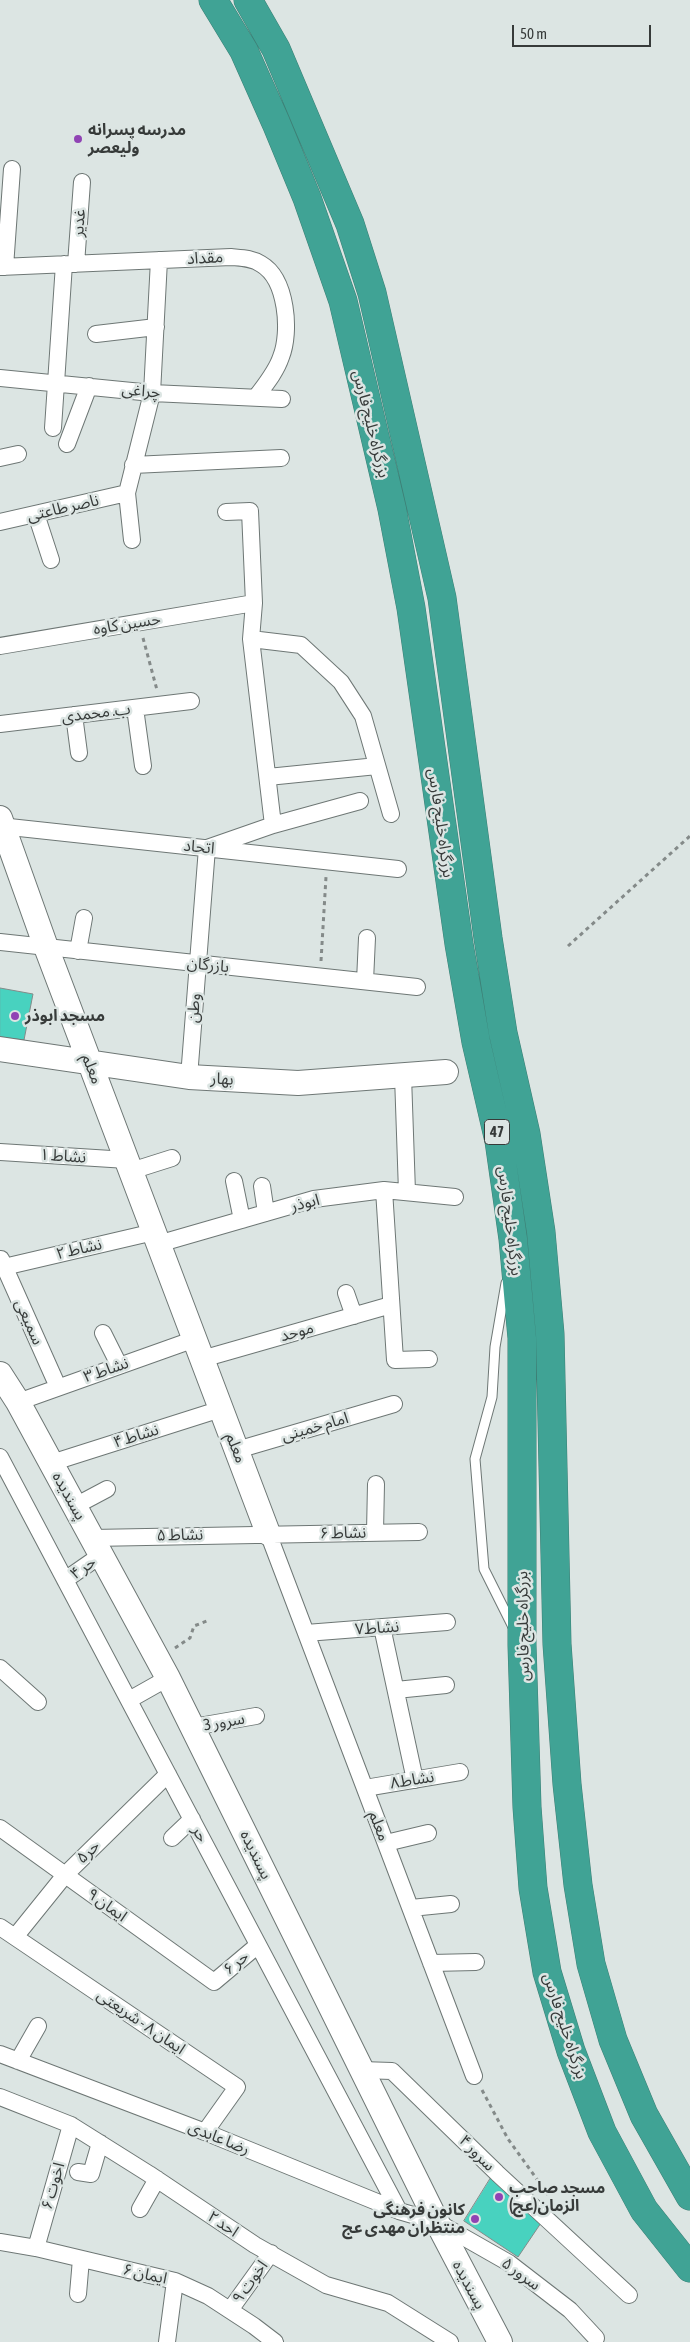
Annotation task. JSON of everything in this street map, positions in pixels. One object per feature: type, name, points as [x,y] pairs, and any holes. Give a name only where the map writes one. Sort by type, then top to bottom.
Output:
[{"type":"highway","name":"بزرگراه خلیج فارس","points":[[213,0],[244,51],[276,123],[307,198],[343,301],[392,509],[407,590],[459,944],[476,1042],[499,1141],[513,1239],[522,1338],[522,1644],[527,1807],[533,1888],[547,1972],[571,2051],[602,2132],[644,2210],[690,2268]]},
{"type":"highway","name":"بزرگراه خلیج فارس","points":[[248,0],[276,49],[350,224],[372,293],[442,598],[488,938],[503,1033],[526,1134],[541,1232],[550,1334],[557,1644],[566,1784],[578,1885],[591,1964],[614,2040],[644,2115],[690,2196]]},
{"type":"street","points":[[2,267],[5,204],[12,169]]},
{"type":"street","name":"غدیر","points":[[53,428],[55,382],[82,182]]},
{"type":"street","name":"مقداد","points":[[2,267],[232,257],[250,258],[263,265],[274,277],[285,309],[287,331],[281,358],[256,397]]},
{"type":"street","points":[[132,540],[127,494],[152,393],[159,260]]},
{"type":"street","points":[[96,334],[156,327]]},
{"type":"street","name":"چراغی","points":[[0,378],[152,393],[282,399]]},
{"type":"street","points":[[67,444],[89,386]]},
{"type":"street","points":[[0,458],[18,454]]},
{"type":"street","points":[[133,465],[281,458]]},
{"type":"street","name":"ناصر طاعتی","points":[[0,522],[127,494]]},
{"type":"street","points":[[226,512],[250,511],[254,603],[251,638],[273,825]]},
{"type":"street","points":[[36,514],[51,560]]},
{"type":"street","name":"حسین کاوه","points":[[0,646],[254,603]]},
{"type":"street","points":[[251,638],[301,645],[341,682],[363,716],[391,814]]},
{"type":"street","name":"ب. محمدی","points":[[0,724],[191,701]]},
{"type":"street","points":[[135,708],[143,766]]},
{"type":"street","points":[[74,715],[79,753]]},
{"type":"street","points":[[268,777],[377,766]]},
{"type":"street","points":[[207,848],[273,825],[360,801]]},
{"type":"street","name":"اتحاد","points":[[1,823],[398,869]]},
{"type":"street","name":"معلم","points":[[1,823],[46,948],[474,2076]]},
{"type":"street","name":"وطن","points":[[189,1078],[207,848]]},
{"type":"street","points":[[78,951],[84,918]]},
{"type":"street","points":[[365,981],[368,938]]},
{"type":"street","name":"بازرگان","points":[[0,942],[417,987]]},
{"type":"street","name":"بهار","points":[[0,1049],[189,1078],[298,1083],[446,1072]]},
{"type":"street","points":[[403,1076],[407,1192]]},
{"type":"street","name":"نشاط ۱","points":[[0,1152],[129,1166]]},
{"type":"street","points":[[129,1166],[172,1158]]},
{"type":"street","points":[[234,1182],[242,1220]]},
{"type":"street","points":[[262,1186],[266,1213]]},
{"type":"street","points":[[384,1190],[395,1360],[429,1359]]},
{"type":"street","name":"ابوذر","points":[[156,1238],[242,1220],[314,1199],[384,1190],[455,1197]]},
{"type":"street","name":"نشاط ۲","points":[[2,1262],[156,1238]]},
{"type":"street","name":"سمیعی","points":[[2,1262],[58,1387]]},
{"type":"street","points":[[346,1293],[354,1316]]},
{"type":"street","name":"موحد","points":[[198,1349],[354,1316],[391,1305]]},
{"type":"street","points":[[103,1333],[119,1366]]},
{"type":"street","name":"نشاط ۳","points":[[18,1402],[119,1366],[198,1349]]},
{"type":"street","name":"پسندیده","points":[[0,1374],[18,1402],[162,1668],[437,2222],[500,2342]]},
{"type":"street","name":"امام خمینی","points":[[237,1450],[394,1404]]},
{"type":"street","name":"نشاط ۴","points":[[51,1463],[221,1409]]},
{"type":"street","name":"حر","points":[[1,1462],[399,2211]]},
{"type":"street","points":[[375,1532],[376,1484]]},
{"type":"street","points":[[75,1506],[107,1489]]},
{"type":"street","name":"نشاط ۶","points":[[268,1533],[419,1532]]},
{"type":"street","name":"نشاط ۵","points":[[97,1546],[268,1533]]},
{"type":"street","name":"حر ۴","points":[[65,1580],[97,1546]]},
{"type":"street","name":"نشاط۷","points":[[306,1633],[447,1622]]},
{"type":"street","points":[[382,1627],[415,1780]]},
{"type":"street","points":[[0,1668],[38,1702]]},
{"type":"street","points":[[129,1700],[162,1668]]},
{"type":"street","points":[[396,1690],[446,1685]]},
{"type":"street","name":"سرور 3","points":[[192,1727],[256,1716]]},
{"type":"street","name":"نشاط۸","points":[[365,1788],[460,1772]]},
{"type":"street","name":"حر۵","points":[[15,1937],[64,1875],[168,1774]]},
{"type":"street","points":[[172,1838],[192,1819]]},
{"type":"street","name":"ایمان ۹","points":[[0,1828],[214,1982]]},
{"type":"street","points":[[386,1843],[428,1833]]},
{"type":"street","points":[[411,1908],[451,1904]]},
{"type":"street","name":"ایمان ۸ - شریعتی","points":[[0,1927],[237,2086],[205,2132]]},
{"type":"street","name":"حر ۶","points":[[214,1982],[258,1944]]},
{"type":"street","points":[[431,1963],[476,1962]]},
{"type":"street","points":[[18,2060],[38,2026]]},
{"type":"street","name":"رضا عابدی","points":[[0,2054],[205,2132],[399,2211],[437,2222]]},
{"type":"street","name":"سرور ۴","points":[[362,2070],[392,2071],[497,2173],[629,2294]]},
{"type":"street","name":"احد ۲","points":[[0,2097],[71,2125],[157,2179],[255,2246],[271,2253],[326,2285],[388,2303],[450,2342]]},
{"type":"street","name":"اخوت ۶","points":[[36,2248],[71,2125]]},
{"type":"street","points":[[78,2172],[91,2174],[100,2143]]},
{"type":"street","points":[[140,2209],[157,2179]]},
{"type":"street","name":"سرور ۵","points":[[437,2222],[509,2263],[570,2310],[596,2338]]},
{"type":"street","name":"ایمان ۶","points":[[0,2242],[36,2248],[175,2281],[208,2296],[275,2342]]},
{"type":"street","name":"اخوت ۹","points":[[230,2310],[271,2253]]},
{"type":"street","points":[[78,2294],[81,2259]]},
{"type":"street","points":[[167,2342],[175,2281]]},
{"type":"lane","points":[[513,1239],[495,1347],[492,1397],[475,1459],[484,1569],[522,1644]]},
{"type":"path","points":[[138,623],[161,705]]},
{"type":"path","points":[[568,946],[690,836]]},
{"type":"path","points":[[320,976],[326,861]]},
{"type":"path","points":[[162,1668],[190,1638],[194,1626],[209,1620]]},
{"type":"path","points":[[474,2076],[508,2139],[553,2201]]},
{"type":"building","name":"مسجد ابوذر","points":[[0,988],[33,994],[24,1040],[0,1037]]},
{"type":"building","name":"مسجد صاحب الزمان(عج)","points":[[492,2176],[545,2217],[518,2257],[464,2221]]},
{"type":"place","name":"مدرسه پسرانه ولیعصر","points":[[78,139]]},
{"type":"place","name":"مسجد ابوذر","points":[[15,1016]]},
{"type":"place","name":"مسجد صاحب الزمان(عج)","points":[[499,2197]]},
{"type":"place","name":"کانون فرهنگی منتظران مهدی عج","points":[[475,2219]]}]
